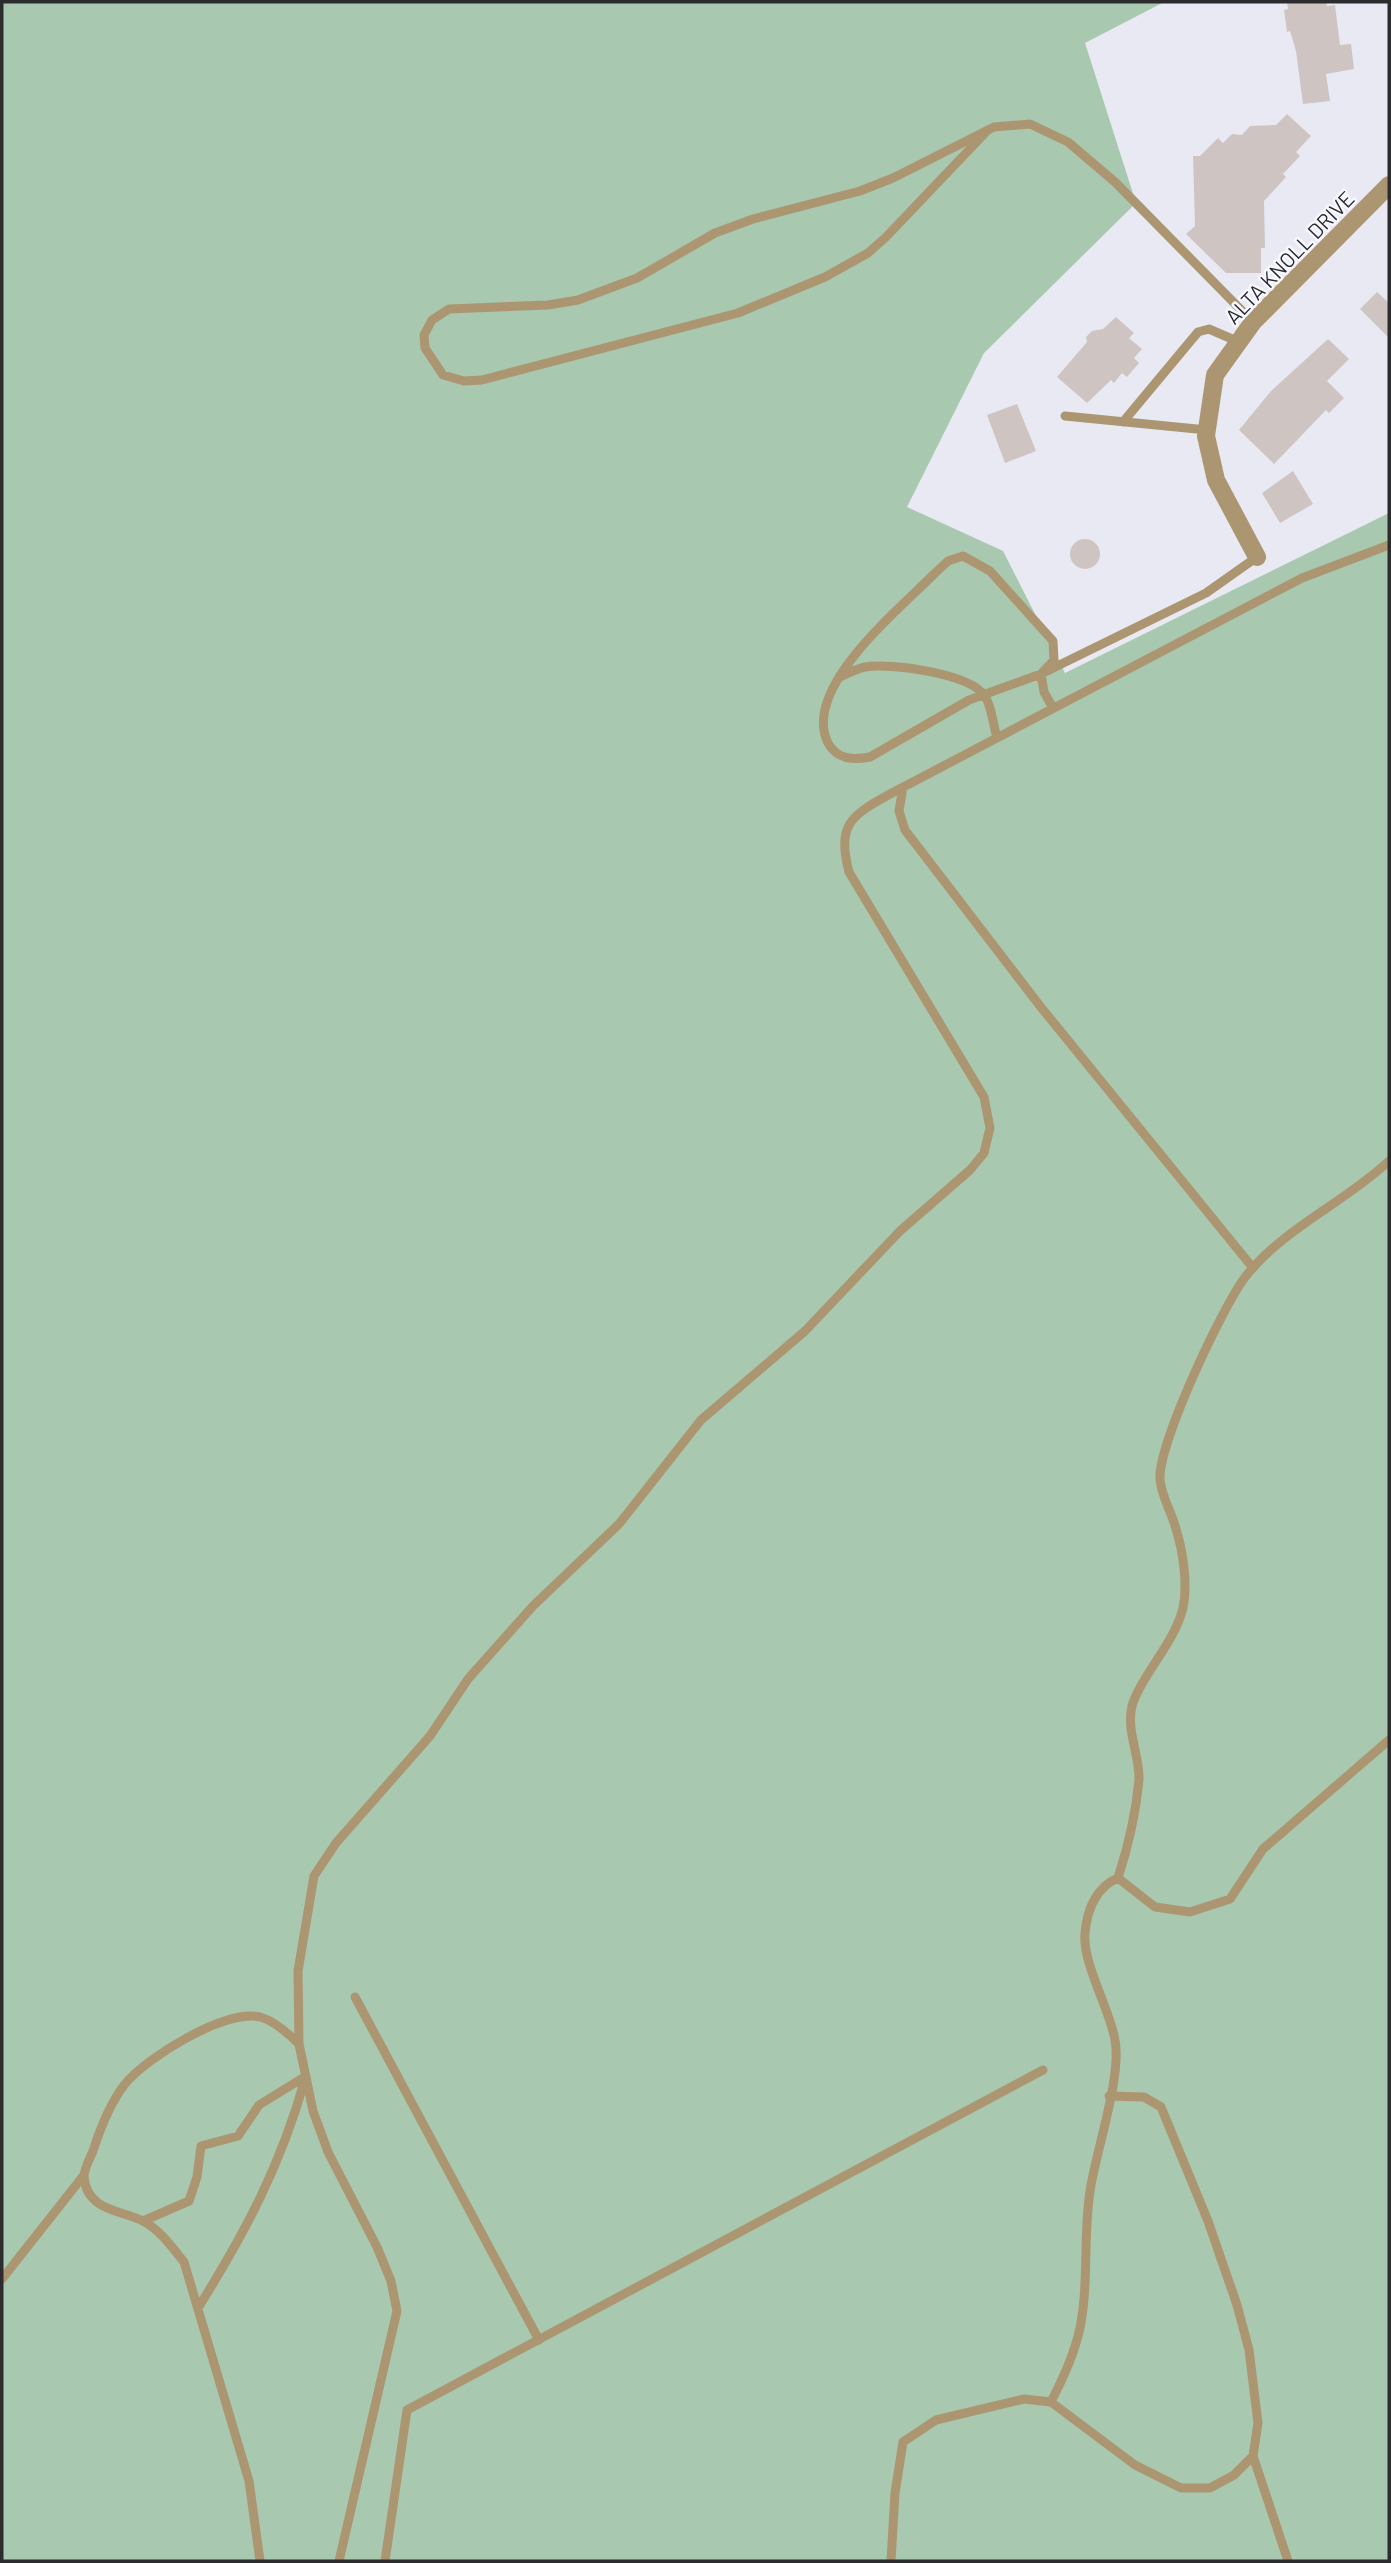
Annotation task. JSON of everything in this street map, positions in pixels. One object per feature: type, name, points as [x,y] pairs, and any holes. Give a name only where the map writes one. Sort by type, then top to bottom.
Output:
[{"type":"street","name":"ALTA KNOLL DRIVE","points":[[1257,557],[1216,480],[1207,430],[1215,375],[1253,322],[1389,185]]},
{"type":"lane","points":[[987,131],[967,148],[920,204],[868,253],[780,298],[738,313],[482,380],[464,381],[443,376],[425,348],[424,335],[432,320],[449,309],[548,305],[606,291],[669,262],[715,233],[753,219],[860,191],[893,178],[987,131],[1030,124],[1068,142],[1115,182],[1253,322]]},
{"type":"lane","points":[[1123,422],[1198,332],[1209,329],[1239,342]]},
{"type":"lane","points":[[1065,416],[1207,430]]},
{"type":"lane","points":[[339,2561],[397,2311],[391,2281],[377,2247],[328,2152],[313,2111],[299,2044],[298,1971],[304,1919],[314,1876],[336,1843],[430,1736],[468,1679],[533,1606],[619,1524],[701,1420],[805,1331],[900,1231],[970,1170],[984,1153],[990,1128],[984,1097],[849,872],[843,848],[844,831],[861,810],[1053,708],[1302,578],[1389,545]]},
{"type":"lane","points":[[1041,674],[1054,660],[1053,641],[990,571],[963,556],[948,561],[934,574],[846,665],[823,709],[824,730],[829,746],[842,757],[853,760],[870,757],[969,700],[1041,674],[1206,593],[1257,557]]},
{"type":"lane","points":[[838,678],[866,667],[891,667],[929,672],[972,684],[984,695],[997,738]]},
{"type":"lane","points":[[1041,674],[1044,692],[1053,708]]},
{"type":"lane","points":[[903,787],[899,811],[905,830],[1040,1006],[1253,1268]]},
{"type":"lane","points":[[1118,1878],[1139,1778],[1131,1734],[1132,1706],[1168,1642],[1183,1607],[1183,1562],[1177,1530],[1160,1479],[1165,1450],[1190,1382],[1243,1279],[1268,1249],[1368,1180],[1389,1161]]},
{"type":"lane","points":[[1118,1878],[1155,1907],[1190,1912],[1230,1899],[1263,1849],[1389,1740]]},
{"type":"lane","points":[[1051,2402],[1068,2369],[1079,2330],[1084,2300],[1084,2247],[1090,2190],[1115,2076],[1116,2041],[1096,1983],[1084,1936],[1091,1902],[1108,1882],[1118,1878]]},
{"type":"lane","points":[[355,1997],[538,2340]]},
{"type":"lane","points":[[2,2279],[84,2175],[100,2129],[125,2084],[155,2056],[216,2023],[259,2017],[285,2030],[299,2044]]},
{"type":"lane","points":[[385,2561],[407,2410],[1043,2070]]},
{"type":"lane","points":[[143,2221],[189,2201],[197,2178],[201,2146],[238,2136],[259,2105],[306,2076]]},
{"type":"lane","points":[[198,2308],[236,2247],[274,2175],[306,2076]]},
{"type":"lane","points":[[1109,2096],[1144,2097],[1161,2107],[1208,2221],[1237,2305],[1249,2350],[1258,2423],[1253,2456],[1288,2561]]},
{"type":"lane","points":[[84,2175],[90,2193],[105,2210],[143,2221],[165,2238],[184,2262],[249,2481],[260,2561]]},
{"type":"lane","points":[[891,2561],[895,2493],[903,2442],[936,2420],[1024,2399],[1051,2402],[1135,2465],[1181,2488],[1210,2488],[1234,2474],[1253,2456]]},
{"type":"green space","points":[[2,2],[1164,2],[1085,43],[1136,203],[984,353],[907,507],[1003,551],[1065,673],[1389,513],[1389,2561],[2,2561]]},
{"type":"building","points":[[1287,2],[1326,2],[1327,6],[1335,5],[1340,45],[1351,44],[1354,69],[1326,74],[1330,101],[1303,104],[1296,51],[1290,31],[1287,32],[1284,10],[1288,9]]},
{"type":"building","points":[[1287,114],[1311,136],[1296,152],[1300,156],[1283,174],[1286,177],[1264,201],[1265,248],[1261,248],[1261,273],[1226,273],[1186,234],[1195,226],[1193,156],[1200,156],[1218,138],[1223,143],[1232,134],[1242,135],[1250,126],[1276,125]]},
{"type":"building","points":[[1377,292],[1389,303],[1389,338],[1360,309]]},
{"type":"building","points":[[1116,317],[1134,333],[1129,338],[1142,349],[1134,358],[1139,363],[1127,377],[1122,373],[1114,383],[1111,380],[1087,403],[1057,377],[1087,342],[1086,337],[1092,331],[1103,329]]},
{"type":"building","points":[[1328,339],[1349,359],[1327,381],[1344,398],[1329,413],[1326,410],[1274,464],[1239,430],[1271,391]]},
{"type":"building","points":[[1017,404],[1036,451],[1005,463],[987,415]]},
{"type":"building","points":[[1293,471],[1313,504],[1280,523],[1262,493]]},
{"type":"building","points":[[1085,539],[1091,540],[1099,548],[1099,560],[1091,568],[1085,569],[1079,568],[1071,560],[1070,554],[1071,548],[1079,540]]}]
